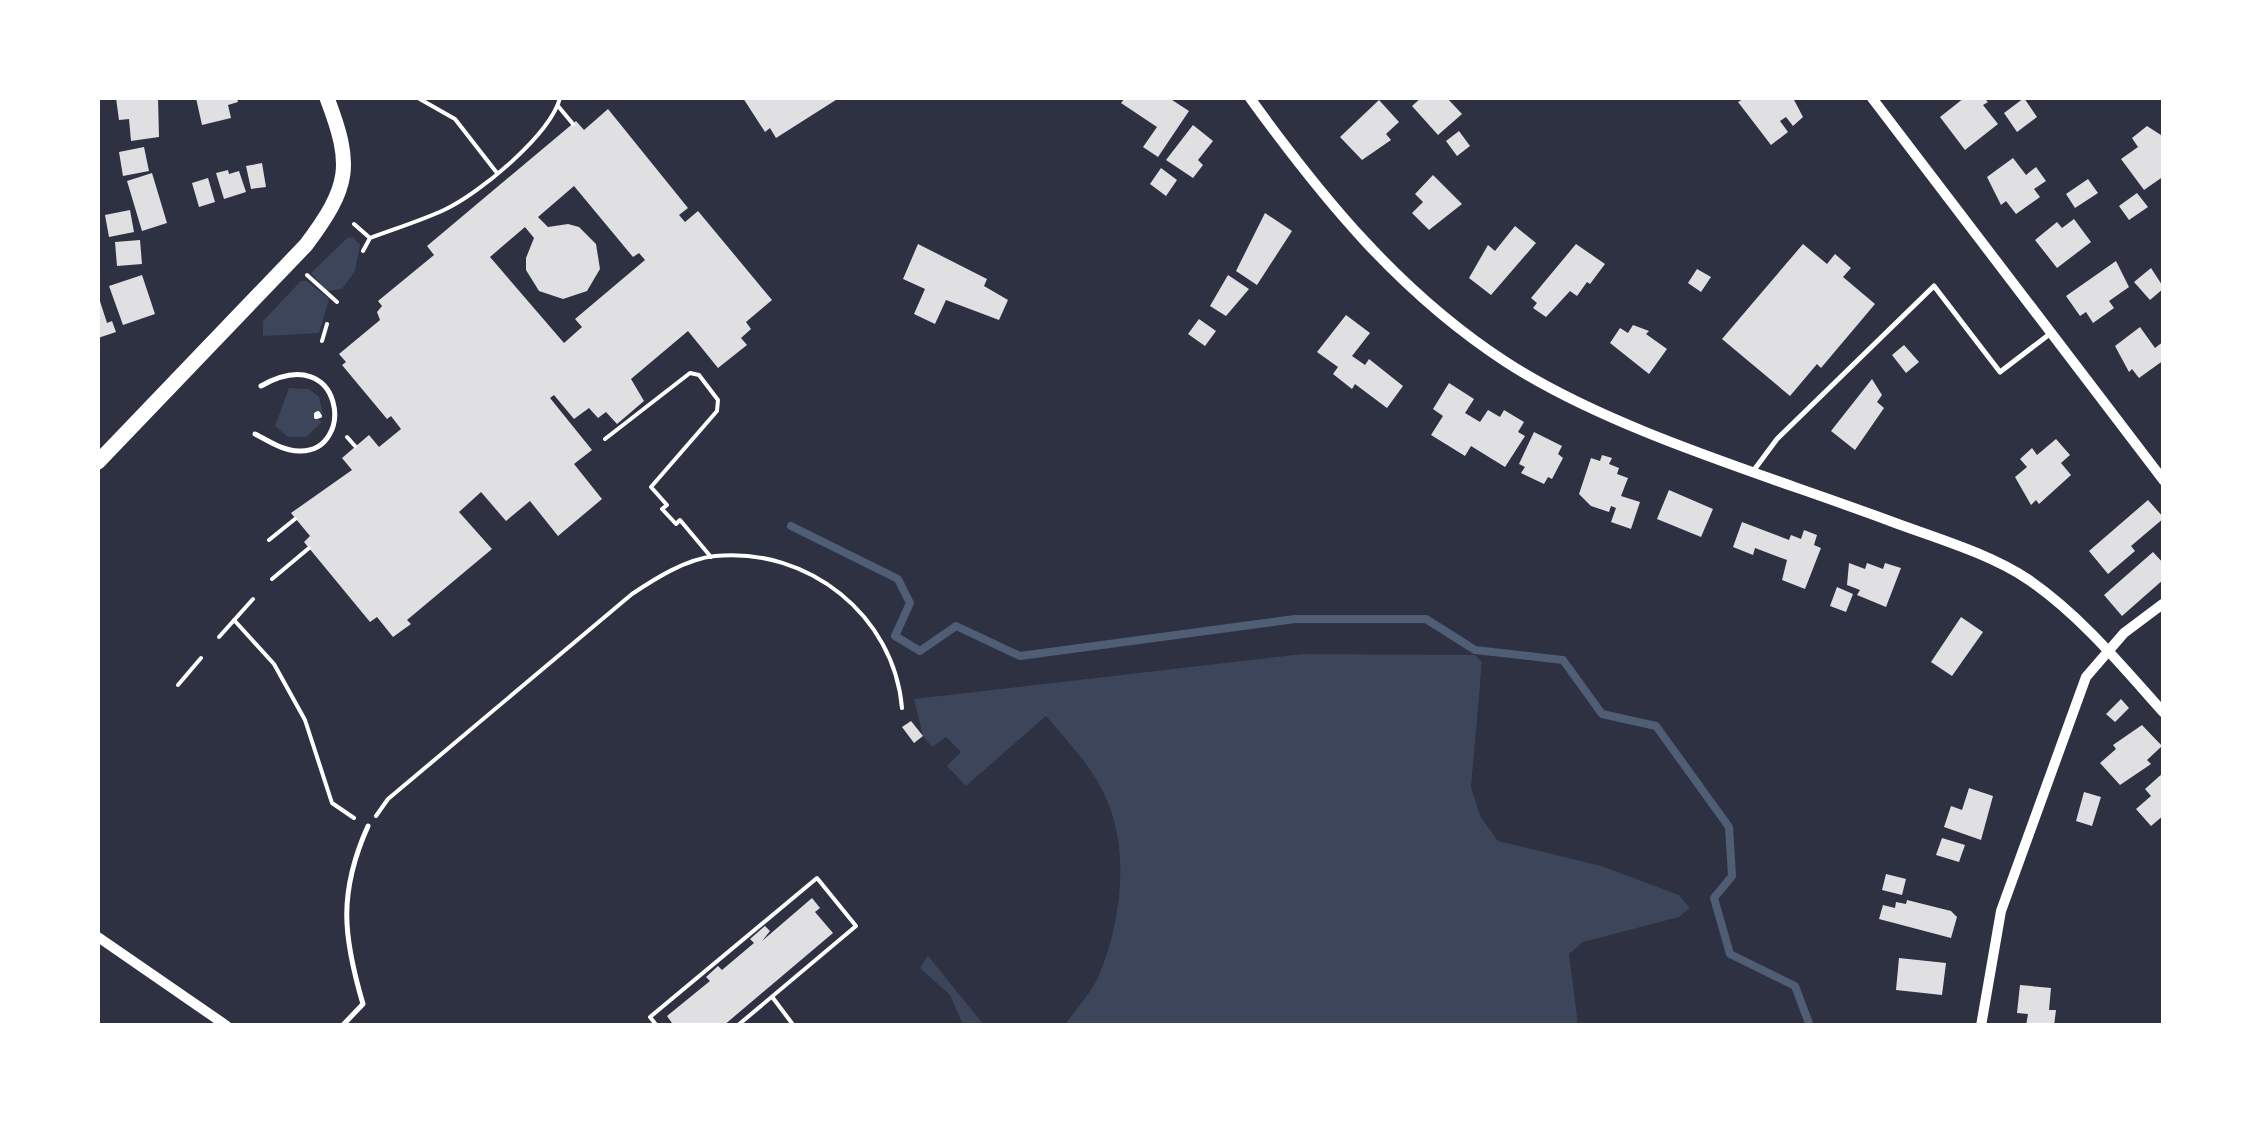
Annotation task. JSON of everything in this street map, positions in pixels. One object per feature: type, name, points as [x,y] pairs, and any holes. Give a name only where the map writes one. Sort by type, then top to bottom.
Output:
[{"type":"main road","points":[[98,462],[306,244],[334,205],[346,167],[342,134],[328,98]]},
{"type":"street","points":[[1250,98],[1306,176],[1368,248],[1445,318],[1506,362],[1563,394],[1952,544],[2026,578],[2063,606],[2164,712]]},
{"type":"street","points":[[1872,98],[2164,481]]},
{"type":"street","points":[[1981,1026],[2001,911],[2086,677],[2107,650],[2164,603]]},
{"type":"street","points":[[98,938],[227,1026]]},
{"type":"lane","points":[[1754,470],[1777,439],[1934,286],[2000,372],[2052,333]]},
{"type":"lane","points":[[255,434],[288,450],[308,451],[326,439],[335,418],[332,398],[313,377],[290,372],[261,386]]},
{"type":"lane","points":[[342,1026],[363,1004],[346,949],[346,890],[368,826]]},
{"type":"path","points":[[418,98],[456,119],[497,173]]},
{"type":"path","points":[[363,251],[370,238],[446,209],[497,173],[528,145],[560,98]]},
{"type":"path","points":[[558,106],[573,124]]},
{"type":"path","points":[[354,224],[370,238]]},
{"type":"path","points":[[305,273],[337,302]]},
{"type":"path","points":[[322,341],[327,324]]},
{"type":"path","points":[[605,439],[690,373],[700,375],[718,400],[717,411],[651,487],[667,505],[662,509],[676,524],[680,520],[711,556]]},
{"type":"path","points":[[347,436],[355,446]]},
{"type":"path","points":[[270,540],[296,519]]},
{"type":"path","points":[[272,579],[309,548]]},
{"type":"path","points":[[368,826],[388,800],[632,594],[656,578],[711,556],[743,556],[793,565],[832,586],[861,611],[884,646],[900,678],[902,708]]},
{"type":"path","points":[[220,638],[254,599]]},
{"type":"path","points":[[234,620],[274,664],[305,720],[332,804],[342,811]]},
{"type":"path","points":[[178,685],[201,658]]},
{"type":"path","points":[[657,1026],[650,1017],[816,876],[856,926],[737,1026]]},
{"type":"path","points":[[773,998],[794,1026]]},
{"type":"shaded area","points":[[353,237],[360,245],[355,271],[342,289],[327,291],[311,273],[347,238]]},
{"type":"shaded area","points":[[301,281],[307,281],[329,299],[319,333],[263,336],[263,321]]},
{"type":"shaded area","points":[[289,388],[309,389],[319,397],[323,413],[314,415],[322,422],[306,437],[288,437],[275,426]]},
{"type":"shaded area","points":[[1303,654],[1475,655],[1482,662],[1471,787],[1480,816],[1498,841],[1601,866],[1679,895],[1690,908],[1679,917],[1583,942],[1569,954],[1578,1025],[1065,1025],[1100,973],[1117,909],[1118,840],[1106,798],[1087,765],[1046,716],[966,786],[947,766],[961,752],[946,737],[932,747],[923,736],[914,699]]},
{"type":"shaded area","points":[[928,956],[984,1025],[963,1025],[950,995],[920,968]]},
{"type":"building","points":[[116,98],[158,98],[159,137],[131,141],[129,119],[119,120]]},
{"type":"building","points":[[196,98],[237,98],[238,102],[228,105],[231,118],[202,125]]},
{"type":"building","points":[[743,98],[839,98],[776,138],[770,128],[765,132]]},
{"type":"building","points":[[1125,98],[1169,98],[1189,111],[1158,157],[1143,147],[1157,127],[1121,103]]},
{"type":"building","points":[[1421,98],[1447,98],[1462,114],[1438,135],[1412,106]]},
{"type":"building","points":[[1745,98],[1793,98],[1803,117],[1793,126],[1786,117],[1780,121],[1788,132],[1771,145],[1738,102]]},
{"type":"building","points":[[1964,98],[1984,98],[1988,102],[1983,105],[1998,124],[1965,150],[1940,117]]},
{"type":"building","points":[[2024,98],[2037,117],[2017,132],[2004,113]]},
{"type":"building","points":[[1379,100],[1399,122],[1386,134],[1391,140],[1362,160],[1340,137]]},
{"type":"building","points":[[608,109],[688,208],[679,215],[685,222],[698,211],[772,300],[746,322],[751,329],[741,338],[747,345],[718,368],[688,331],[631,379],[644,401],[617,424],[606,412],[598,418],[589,408],[574,419],[554,395],[550,398],[592,450],[574,464],[602,499],[558,536],[530,501],[506,521],[481,492],[459,512],[492,549],[407,620],[411,624],[393,637],[377,617],[370,622],[304,542],[310,536],[291,513],[352,470],[342,458],[369,435],[379,447],[401,429],[391,416],[387,419],[342,365],[346,362],[339,354],[380,320],[377,312],[382,306],[378,301],[434,255],[427,246],[576,121],[584,130]],"holes":[[[574,186],[633,257],[639,253],[645,260],[575,319],[582,327],[564,343],[490,257],[525,227],[534,238],[526,270],[539,291],[563,299],[587,291],[600,269],[596,244],[579,227],[548,227],[538,217]]]},
{"type":"building","points":[[1193,125],[1213,141],[1198,160],[1203,165],[1193,178],[1166,160]]},
{"type":"building","points":[[2147,126],[2164,137],[2164,176],[2144,190],[2121,159],[2138,147],[2132,138]]},
{"type":"building","points":[[1459,131],[1470,146],[1457,156],[1446,141]]},
{"type":"building","points":[[144,147],[149,171],[123,176],[119,152]]},
{"type":"building","points":[[2013,158],[2026,175],[2036,167],[2046,181],[2034,189],[2040,197],[2016,214],[2006,201],[2001,205],[1987,177]]},
{"type":"building","points":[[262,163],[266,187],[251,189],[246,166]]},
{"type":"building","points":[[1161,168],[1177,180],[1166,196],[1150,184]]},
{"type":"building","points":[[228,170],[229,174],[239,171],[246,192],[224,199],[216,173]]},
{"type":"building","points":[[152,173],[167,223],[142,231],[127,181]]},
{"type":"building","points":[[1433,175],[1462,204],[1429,230],[1412,213],[1423,202],[1415,194]]},
{"type":"building","points":[[208,178],[215,202],[199,207],[192,183]]},
{"type":"building","points":[[2088,179],[2098,193],[2075,208],[2066,194]]},
{"type":"building","points":[[2137,193],[2148,207],[2129,220],[2119,206]]},
{"type":"building","points":[[130,210],[134,232],[109,237],[105,215]]},
{"type":"building","points":[[1265,213],[1292,231],[1257,285],[1236,271]]},
{"type":"building","points":[[2074,219],[2091,242],[2057,268],[2035,240],[2057,222],[2062,228]]},
{"type":"building","points":[[1515,226],[1536,243],[1491,295],[1469,278],[1488,245],[1495,251]]},
{"type":"building","points":[[140,240],[142,264],[117,266],[115,242]]},
{"type":"building","points":[[918,244],[987,279],[984,286],[1008,300],[999,320],[946,300],[935,324],[914,314],[925,289],[903,279]]},
{"type":"building","points":[[1576,244],[1605,264],[1577,296],[1570,291],[1546,317],[1533,308],[1537,303],[1531,298]]},
{"type":"building","points":[[1803,244],[1827,264],[1835,254],[1851,268],[1843,277],[1875,304],[1821,368],[1817,364],[1790,396],[1722,339]]},
{"type":"building","points":[[2116,261],[2129,287],[2109,301],[2114,308],[2093,323],[2086,312],[2080,316],[2066,296]]},
{"type":"building","points":[[2151,268],[2164,288],[2150,300],[2134,282]]},
{"type":"building","points":[[1697,269],[1711,277],[1701,292],[1688,283]]},
{"type":"building","points":[[142,275],[155,314],[123,325],[109,286]]},
{"type":"building","points":[[1228,275],[1249,289],[1226,316],[1210,306]]},
{"type":"building","points":[[98,295],[107,323],[112,321],[116,332],[98,338]]},
{"type":"building","points":[[1346,315],[1370,333],[1352,356],[1365,365],[1369,359],[1403,386],[1387,408],[1355,384],[1352,389],[1333,374],[1338,367],[1317,352]]},
{"type":"building","points":[[1199,319],[1216,331],[1205,346],[1188,334]]},
{"type":"building","points":[[1633,325],[1649,331],[1646,334],[1667,349],[1649,374],[1610,343],[1620,328],[1628,333]]},
{"type":"building","points":[[2140,327],[2155,348],[2164,341],[2164,360],[2139,378],[2132,369],[2129,372],[2115,346]]},
{"type":"building","points":[[1904,345],[1919,362],[1906,373],[1892,355]]},
{"type":"building","points":[[1872,379],[1882,395],[1877,402],[1884,408],[1855,450],[1831,431]]},
{"type":"building","points":[[1449,383],[1474,399],[1465,413],[1480,422],[1488,410],[1500,417],[1504,410],[1524,422],[1518,432],[1525,436],[1505,467],[1471,446],[1465,456],[1431,435],[1443,416],[1433,409]]},
{"type":"building","points":[[1534,432],[1562,446],[1558,454],[1563,458],[1552,479],[1548,477],[1544,484],[1521,473],[1525,467],[1519,464]]},
{"type":"building","points":[[2056,439],[2070,455],[2061,463],[2071,475],[2039,504],[2036,500],[2031,505],[2015,477],[2027,467],[2020,459],[2032,448],[2037,455]]},
{"type":"building","points":[[1602,455],[1612,458],[1609,464],[1619,468],[1617,474],[1628,478],[1621,496],[1640,502],[1631,529],[1611,522],[1616,508],[1611,506],[1609,512],[1591,506],[1579,494],[1591,458],[1600,461]]},
{"type":"building","points":[[1669,490],[1713,509],[1701,537],[1657,519]]},
{"type":"building","points":[[2148,500],[2164,518],[2131,546],[2135,551],[2108,574],[2089,551]]},
{"type":"building","points":[[1742,522],[1789,540],[1791,535],[1801,539],[1804,530],[1817,535],[1814,545],[1821,548],[1805,589],[1782,580],[1787,560],[1755,548],[1753,555],[1733,547]]},
{"type":"building","points":[[2153,552],[2164,564],[2164,579],[2122,616],[2104,595]]},
{"type":"building","points":[[1849,563],[1865,569],[1867,563],[1883,569],[1885,563],[1901,568],[1886,607],[1857,595],[1860,590],[1847,585]]},
{"type":"building","points":[[1837,587],[1853,594],[1846,612],[1830,606]]},
{"type":"building","points":[[1961,617],[1983,632],[1952,676],[1931,662]]},
{"type":"building","points":[[2121,699],[2129,708],[2115,722],[2106,714]]},
{"type":"building","points":[[911,721],[923,736],[914,743],[902,727]]},
{"type":"building","points":[[2142,725],[2162,746],[2147,760],[2151,764],[2120,785],[2100,763],[2116,749],[2113,745]]},
{"type":"building","points":[[2164,772],[2164,815],[2151,826],[2136,809],[2151,796],[2145,789]]},
{"type":"building","points":[[1969,788],[1993,796],[1981,840],[1944,827],[1951,806],[1962,810]]},
{"type":"building","points":[[2084,792],[2101,797],[2092,826],[2076,821]]},
{"type":"building","points":[[1942,838],[1965,845],[1959,862],[1936,855]]},
{"type":"building","points":[[1886,874],[1906,879],[1902,895],[1882,890]]},
{"type":"building","points":[[812,898],[820,908],[815,912],[833,933],[723,1026],[674,1026],[667,1016],[710,981],[706,977],[718,966],[722,970],[754,943],[750,939],[765,926],[770,931],[762,941]]},
{"type":"building","points":[[1907,900],[1951,911],[1957,917],[1951,938],[1879,919],[1883,905],[1895,908],[1896,902],[1906,904]]},
{"type":"building","points":[[1899,958],[1946,963],[1942,995],[1896,990]]},
{"type":"building","points":[[2020,985],[2051,988],[2049,1010],[2056,1010],[2054,1026],[2026,1026],[2028,1014],[2017,1013]]},
{"type":"waterway","points":[[791,526],[898,579],[910,603],[895,636],[920,651],[956,626],[1020,656],[1295,619],[1426,619],[1475,650],[1563,660],[1602,714],[1656,726],[1729,827],[1732,876],[1714,898],[1730,954],[1795,986],[1810,1026]]}]
